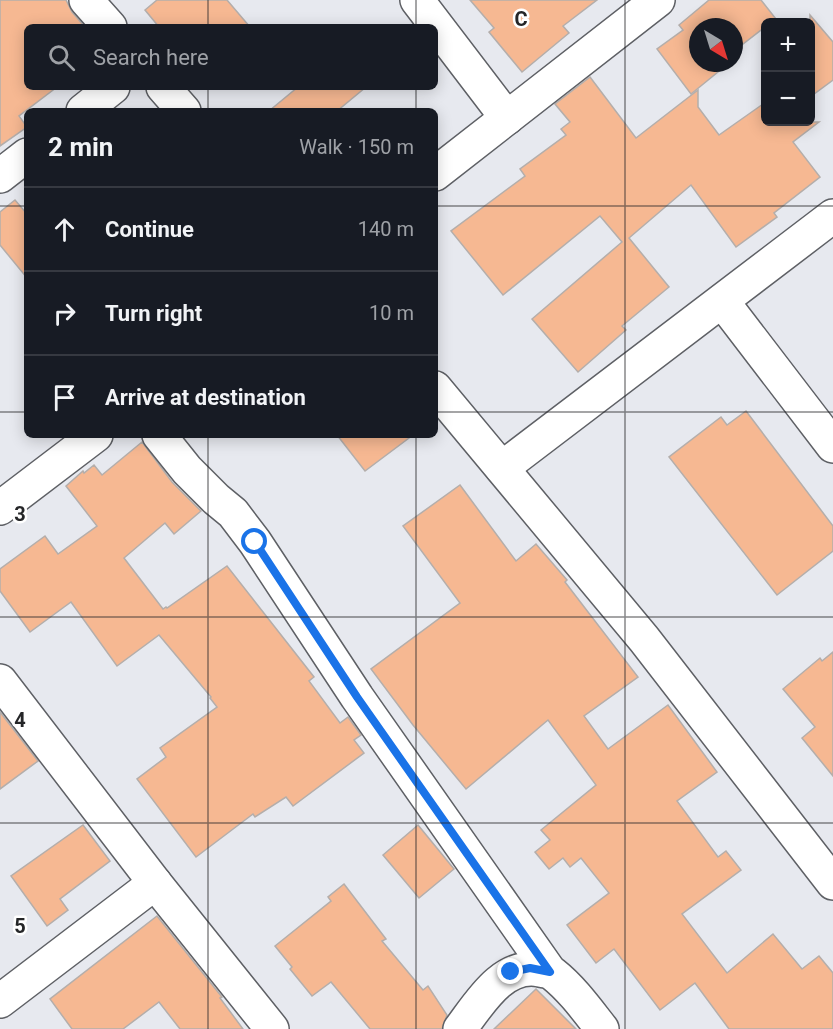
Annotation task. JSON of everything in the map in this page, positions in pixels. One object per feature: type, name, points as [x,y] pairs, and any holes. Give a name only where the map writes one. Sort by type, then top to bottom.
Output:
[{"type":"street","points":[[86,0],[107,24]]},
{"type":"street","points":[[417,0],[435,24]]},
{"type":"street","points":[[438,172],[658,0]]},
{"type":"street","points":[[438,28],[507,118]]},
{"type":"street","points":[[87,108],[109,90]]},
{"type":"street","points":[[166,90],[181,108]]},
{"type":"street","points":[[0,176],[24,157]]},
{"type":"street","points":[[502,468],[833,216]]},
{"type":"street","points":[[722,301],[833,446]]},
{"type":"street","points":[[438,392],[644,639],[833,882]]},
{"type":"street","points":[[0,508],[92,438]]},
{"type":"street","points":[[161,438],[187,470],[233,513],[255,542],[357,697],[550,972],[570,990],[602,1029]]},
{"type":"street","points":[[0,681],[155,883],[272,1029]]},
{"type":"street","points":[[0,1001],[155,883]]},
{"type":"street","points":[[459,1029],[486,994],[511,972],[530,968],[550,972]]},
{"type":"building","points":[[0,0],[66,0],[72,12],[82,24],[24,24],[24,90],[53,90],[29,108],[24,108],[24,112],[19,116],[24,123],[24,129],[0,146]]},
{"type":"building","points":[[157,0],[227,0],[247,24],[157,24],[145,10]]},
{"type":"building","points":[[470,0],[597,0],[563,26],[569,33],[522,72],[489,32],[494,28]]},
{"type":"building","points":[[709,0],[761,0],[775,18],[761,18],[761,30],[743,44],[743,18],[689,18],[689,72],[718,72],[691,94],[657,49],[683,30],[679,25]]},
{"type":"building","points":[[815,21],[833,42],[833,80],[815,93]]},
{"type":"building","points":[[590,77],[636,138],[698,90],[698,107],[719,135],[761,105],[761,126],[814,126],[793,142],[820,177],[774,213],[777,217],[736,247],[691,185],[629,238],[669,287],[622,326],[626,330],[578,372],[532,319],[622,242],[600,216],[503,295],[451,231],[525,176],[520,169],[566,135],[561,129],[570,122],[555,104]]},
{"type":"building","points":[[294,90],[362,90],[341,108],[273,108]]},
{"type":"building","points":[[15,200],[24,210],[24,274],[0,245],[0,212]]},
{"type":"building","points":[[746,411],[833,526],[833,551],[777,595],[669,457],[721,417],[727,425]]},
{"type":"building","points":[[339,438],[409,438],[365,471]]},
{"type":"building","points":[[142,442],[172,482],[201,511],[174,534],[165,523],[124,558],[163,609],[227,566],[314,677],[309,681],[340,723],[348,717],[361,735],[354,740],[364,753],[293,806],[286,797],[255,817],[253,814],[196,857],[137,779],[166,757],[160,748],[217,707],[211,697],[159,635],[117,666],[71,602],[30,632],[0,591],[0,569],[45,536],[58,554],[97,526],[66,486],[83,471],[84,473],[94,465],[102,475]]},
{"type":"building","points":[[460,485],[516,561],[536,544],[567,580],[565,582],[638,677],[584,716],[608,749],[668,705],[717,772],[677,801],[718,857],[726,851],[741,870],[682,914],[727,973],[773,934],[802,969],[819,956],[833,973],[833,1029],[729,1029],[695,983],[660,1010],[614,949],[596,963],[567,925],[609,893],[581,858],[570,867],[563,858],[549,869],[535,852],[550,840],[541,830],[596,785],[548,720],[466,789],[413,725],[371,669],[460,603],[403,526]]},
{"type":"building","points":[[833,652],[833,776],[802,738],[815,727],[783,689],[820,658],[822,661]]},
{"type":"building","points":[[0,712],[38,761],[0,789]]},
{"type":"building","points":[[83,825],[110,861],[60,899],[68,910],[47,926],[11,876]]},
{"type":"building","points":[[418,825],[454,869],[419,898],[383,855]]},
{"type":"building","points":[[344,884],[386,939],[382,941],[423,990],[428,986],[447,1015],[442,1029],[370,1029],[331,982],[312,996],[290,969],[292,967],[275,946],[331,901],[328,897]]},
{"type":"building","points":[[157,916],[222,997],[220,998],[243,1029],[180,1029],[159,1002],[123,1029],[72,1029],[50,999]]},
{"type":"building","points":[[536,989],[576,1029],[494,1029]]},
{"type":"route","points":[[255,542],[357,697],[550,972],[530,968],[511,972]]}]
